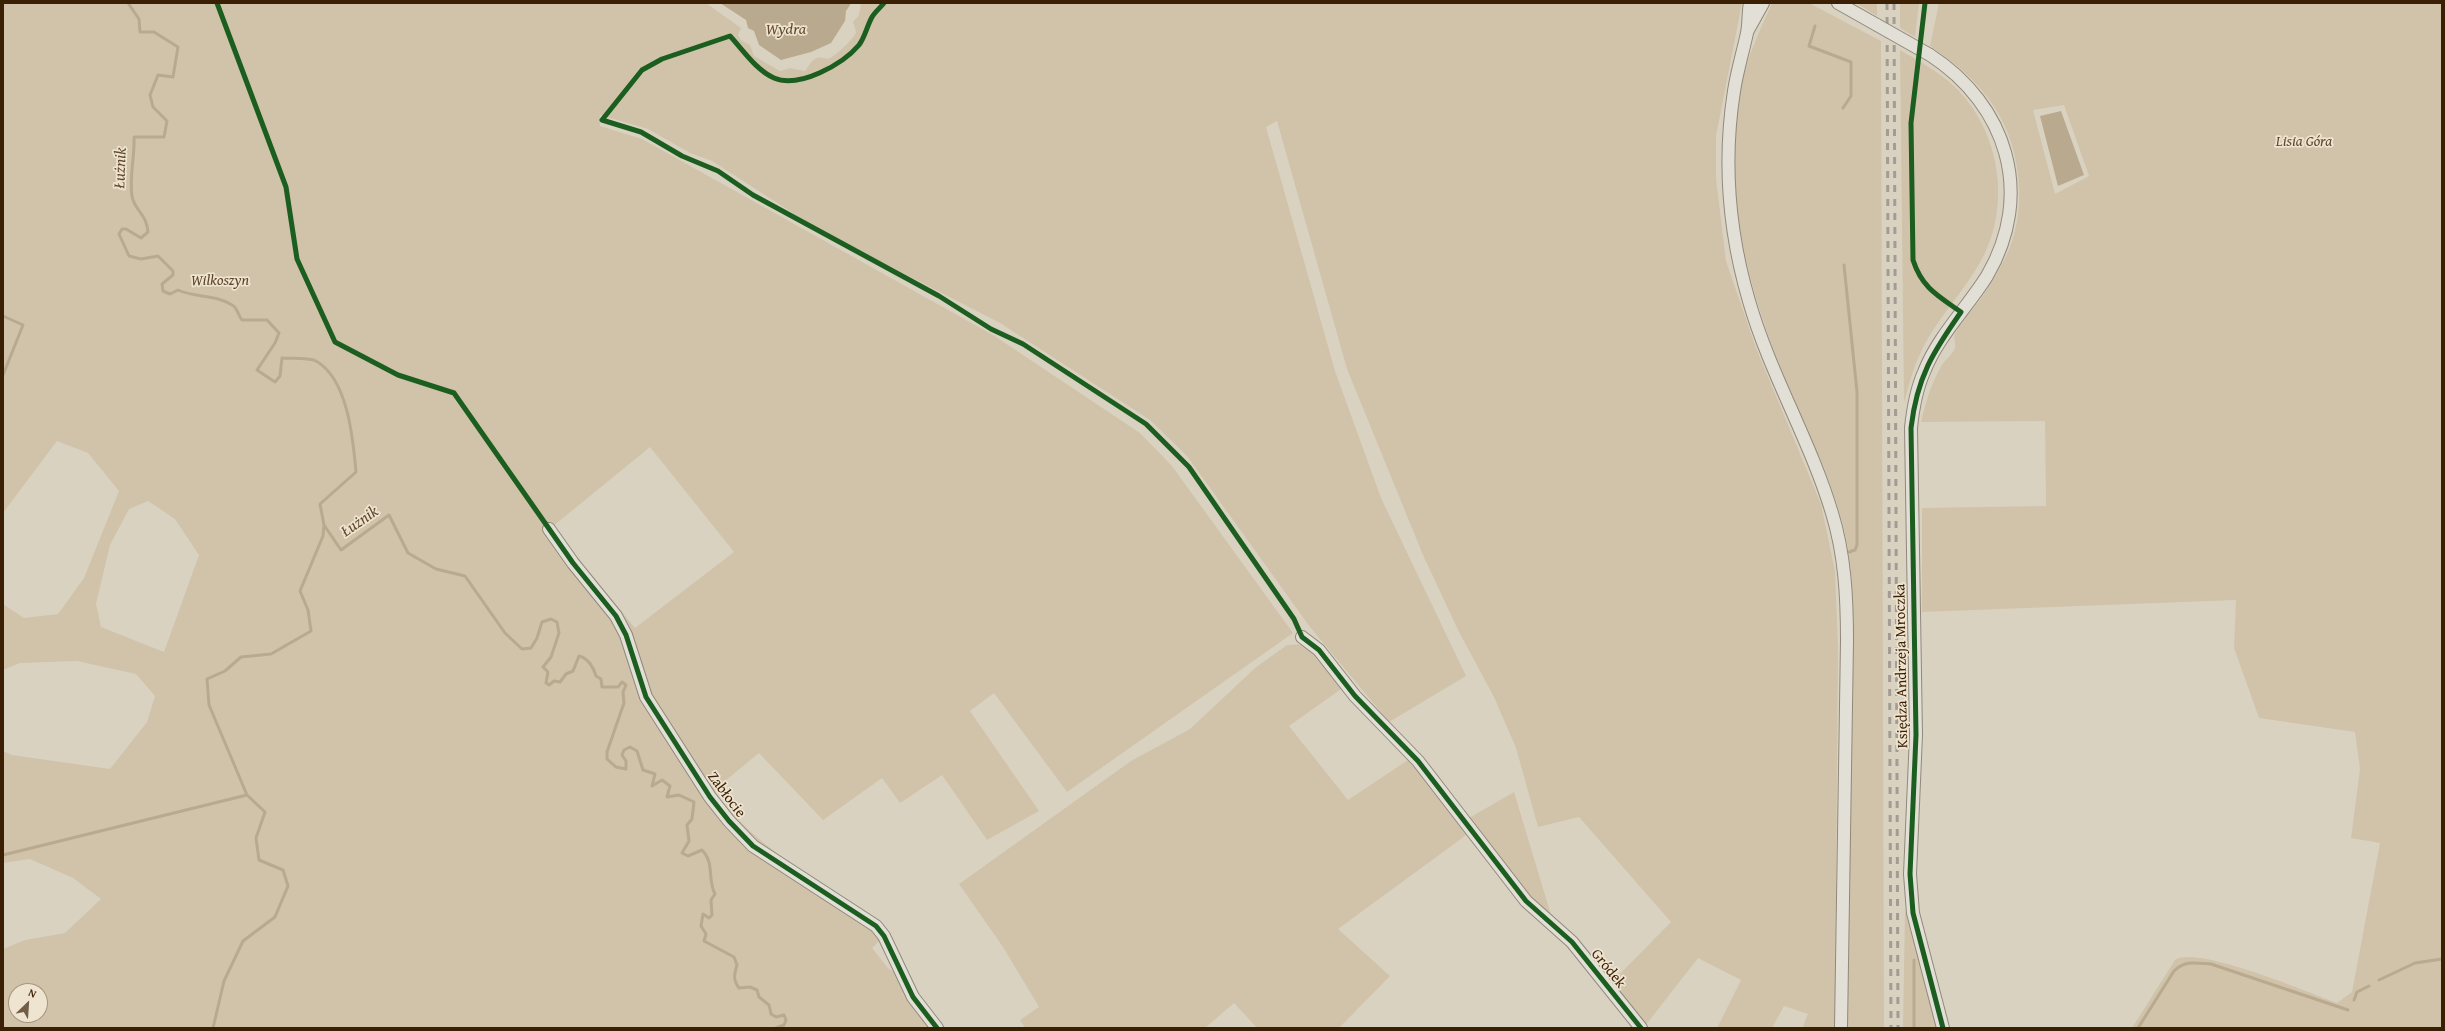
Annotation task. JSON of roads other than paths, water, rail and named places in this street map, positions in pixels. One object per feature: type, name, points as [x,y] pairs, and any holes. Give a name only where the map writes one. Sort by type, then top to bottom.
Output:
[{"type":"street","points":[[1750,3],[1748,31],[1734,92],[1729,142],[1729,188],[1734,238],[1746,289],[1758,328],[1815,465],[1831,509],[1838,536],[1846,583],[1847,641],[1840,1028]]},
{"type":"street","points":[[1748,31],[1763,3]]},
{"type":"street","name":"Księdza Andrzeja Mroczka","points":[[1838,3],[1930,55],[1959,76],[1984,104],[2002,142],[2010,181],[2008,218],[1998,252],[1987,276],[1946,334],[1924,371],[1915,397],[1911,428],[1916,735],[1910,874],[1913,913],[1943,1028]]},
{"type":"street","name":"Zabłocie","points":[[549,529],[572,563],[616,616],[626,635],[646,697],[710,797],[753,846],[876,926],[884,936],[913,997],[937,1028]]},
{"type":"street","name":"Gródek","points":[[1302,637],[1319,650],[1356,696],[1418,761],[1526,901],[1572,942],[1641,1028]]},
{"type":"water","name":"Wydra","points":[[720,3],[850,3],[850,5],[846,11],[845,21],[831,43],[811,52],[781,60],[759,45],[754,31],[748,28],[746,20]]},
{"type":"water","points":[[2061,111],[2084,175],[2058,186],[2040,116]]},
{"type":"waterway","name":"Łużnik","points":[[128,3],[139,19],[140,32],[154,32],[178,47],[173,77],[158,75],[150,95],[153,107],[167,121],[164,137],[134,137],[131,181],[132,196],[135,205],[143,216],[148,232],[141,238],[126,229],[122,229],[119,234],[129,256],[141,259],[158,256],[173,271],[173,275],[162,284],[163,291],[170,294],[178,290],[219,299],[234,306],[242,320],[267,320],[279,333],[275,343],[257,370],[275,382],[280,376],[282,358],[316,361],[327,370],[335,381],[342,395],[347,411],[353,443],[356,472],[320,504],[324,525],[341,550],[389,515],[408,553],[436,569],[465,576],[505,633],[522,649],[531,648],[537,638],[542,622],[551,619],[557,622],[559,633],[551,657],[543,667],[548,672],[546,683],[549,685],[554,681],[560,682],[566,674],[573,671],[579,656],[590,664],[596,676],[601,679],[602,687],[618,687],[622,682],[626,685],[623,692],[624,703],[607,752],[607,759],[616,767],[626,769],[626,761],[622,755],[624,750],[630,747],[637,751],[643,770],[655,774],[652,786],[662,780],[670,786],[667,797],[679,795],[694,802],[692,819],[687,825],[689,841],[682,853],[688,856],[702,850],[706,855],[710,866],[711,883],[715,894],[711,900],[712,915],[709,918],[703,914],[701,926],[706,934],[704,941],[734,957],[737,965],[735,980],[739,988],[750,987],[757,990],[759,997],[769,1005],[771,1014],[776,1017],[784,1015],[786,1020],[784,1025],[776,1028]]},
{"type":"waterway","points":[[1815,26],[1809,46],[1851,62],[1851,96],[1843,108]]},
{"type":"waterway","points":[[1844,265],[1857,392],[1857,545],[1855,550],[1849,552]]},
{"type":"waterway","points":[[3,316],[23,325],[3,375]]},
{"type":"waterway","points":[[213,1028],[224,981],[243,941],[275,917],[288,886],[283,870],[259,860],[256,838],[265,812],[247,795],[209,705],[207,679],[225,671],[241,657],[271,654],[311,631],[308,610],[300,591],[323,536],[324,525]]},
{"type":"waterway","points":[[3,855],[247,795]]},
{"type":"waterway","points":[[2379,980],[2415,963],[2442,959]]},
{"type":"waterway","points":[[1914,960],[1914,1028]]},
{"type":"waterway","points":[[2138,1028],[2174,971],[2182,965],[2191,963],[2211,964],[2348,1010]]},
{"type":"waterway","points":[[2354,1000],[2357,992],[2369,986]]},
{"type":"railway","points":[[1887,3],[1891,1028]]},
{"type":"railway","points":[[1894,3],[1898,1028]]},
{"type":"park label","name":"Lisia Góra","points":[[2304,142]]},
{"type":"park label","name":"Wilkoszyn","points":[[220,281]]}]
